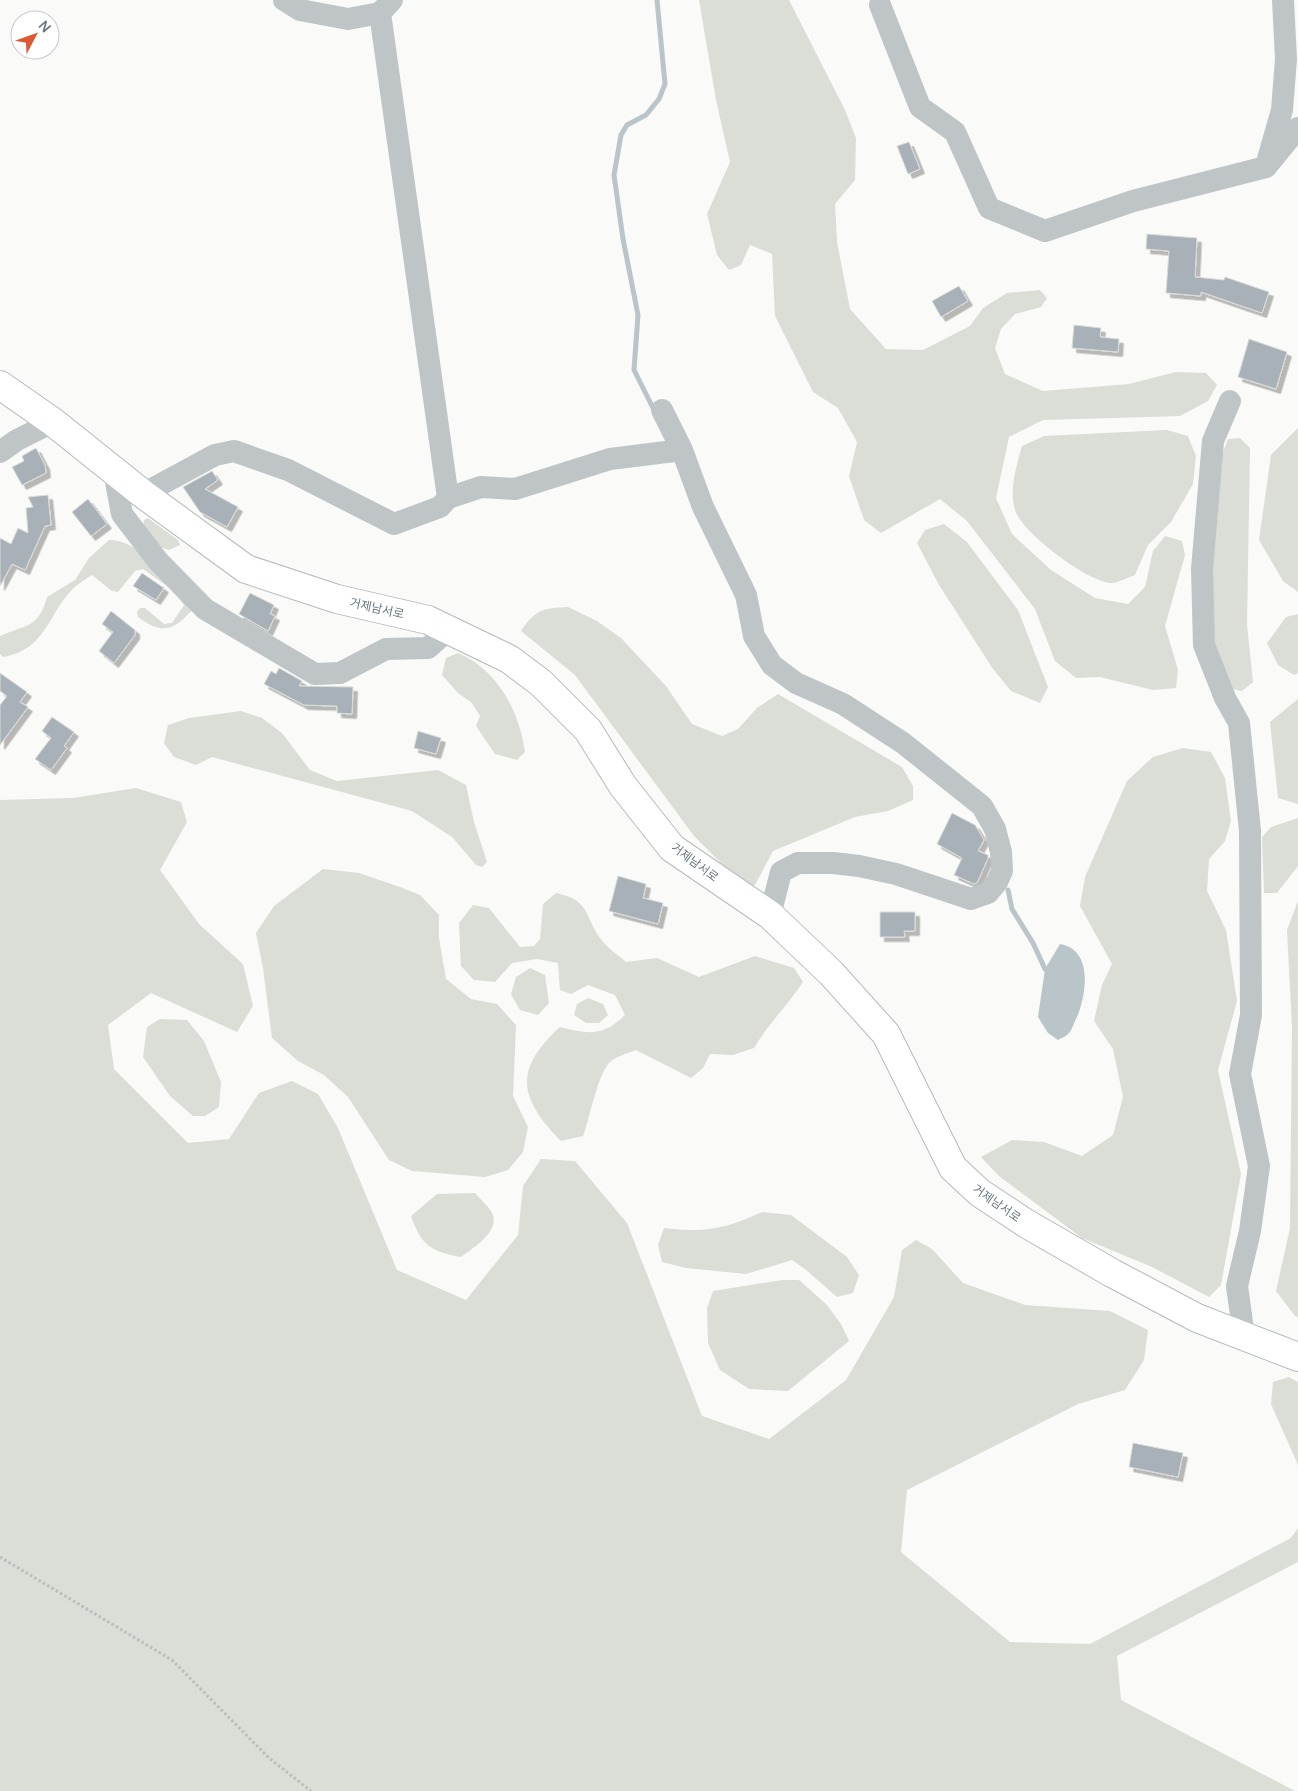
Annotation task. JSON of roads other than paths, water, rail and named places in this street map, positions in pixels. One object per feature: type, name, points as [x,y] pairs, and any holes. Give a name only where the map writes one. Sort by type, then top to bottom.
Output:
[{"type":"main road","name":"거제남서로","points":[[0,385],[53,422],[142,494],[246,569],[337,599],[428,620],[509,659],[541,683],[588,730],[624,786],[672,848],[770,916],[831,973],[886,1034],[953,1168],[980,1193],[1027,1224],[1112,1273],[1198,1318],[1298,1357]]},
{"type":"lane","points":[[284,0],[300,10],[348,19],[386,6],[448,498]]},
{"type":"lane","points":[[1266,167],[1282,110],[1292,57],[1283,0]]},
{"type":"lane","points":[[880,5],[920,108],[955,132],[989,208],[1045,231],[1133,201],[1266,167],[1298,128]]},
{"type":"lane","points":[[1230,401],[1213,441],[1202,568],[1204,645],[1225,698],[1239,723],[1250,831],[1251,1015],[1240,1074],[1259,1166],[1250,1231],[1237,1286],[1244,1337]]},
{"type":"lane","points":[[662,410],[682,450],[703,507],[746,595],[754,636],[772,665],[796,683],[843,704],[903,743],[982,806],[995,829],[1001,852],[1002,871],[997,882],[988,893],[971,899],[896,874],[859,866],[833,863],[798,863],[781,872],[770,916]]},
{"type":"lane","points":[[0,452],[17,440],[53,422]]},
{"type":"lane","points":[[142,494],[215,455],[234,451],[288,470],[394,524],[440,507],[448,498],[481,487],[515,490],[610,460],[682,450]]},
{"type":"lane","points":[[114,472],[122,514],[158,561],[205,609],[315,674],[340,673],[386,649],[428,648],[449,629]]},
{"type":"waterway","points":[[654,410],[634,370],[638,315],[623,239],[614,175],[621,135],[627,125],[646,115],[659,99],[665,84],[657,0]]},
{"type":"waterway","points":[[1008,890],[1012,909],[1033,943],[1045,969]]}]
